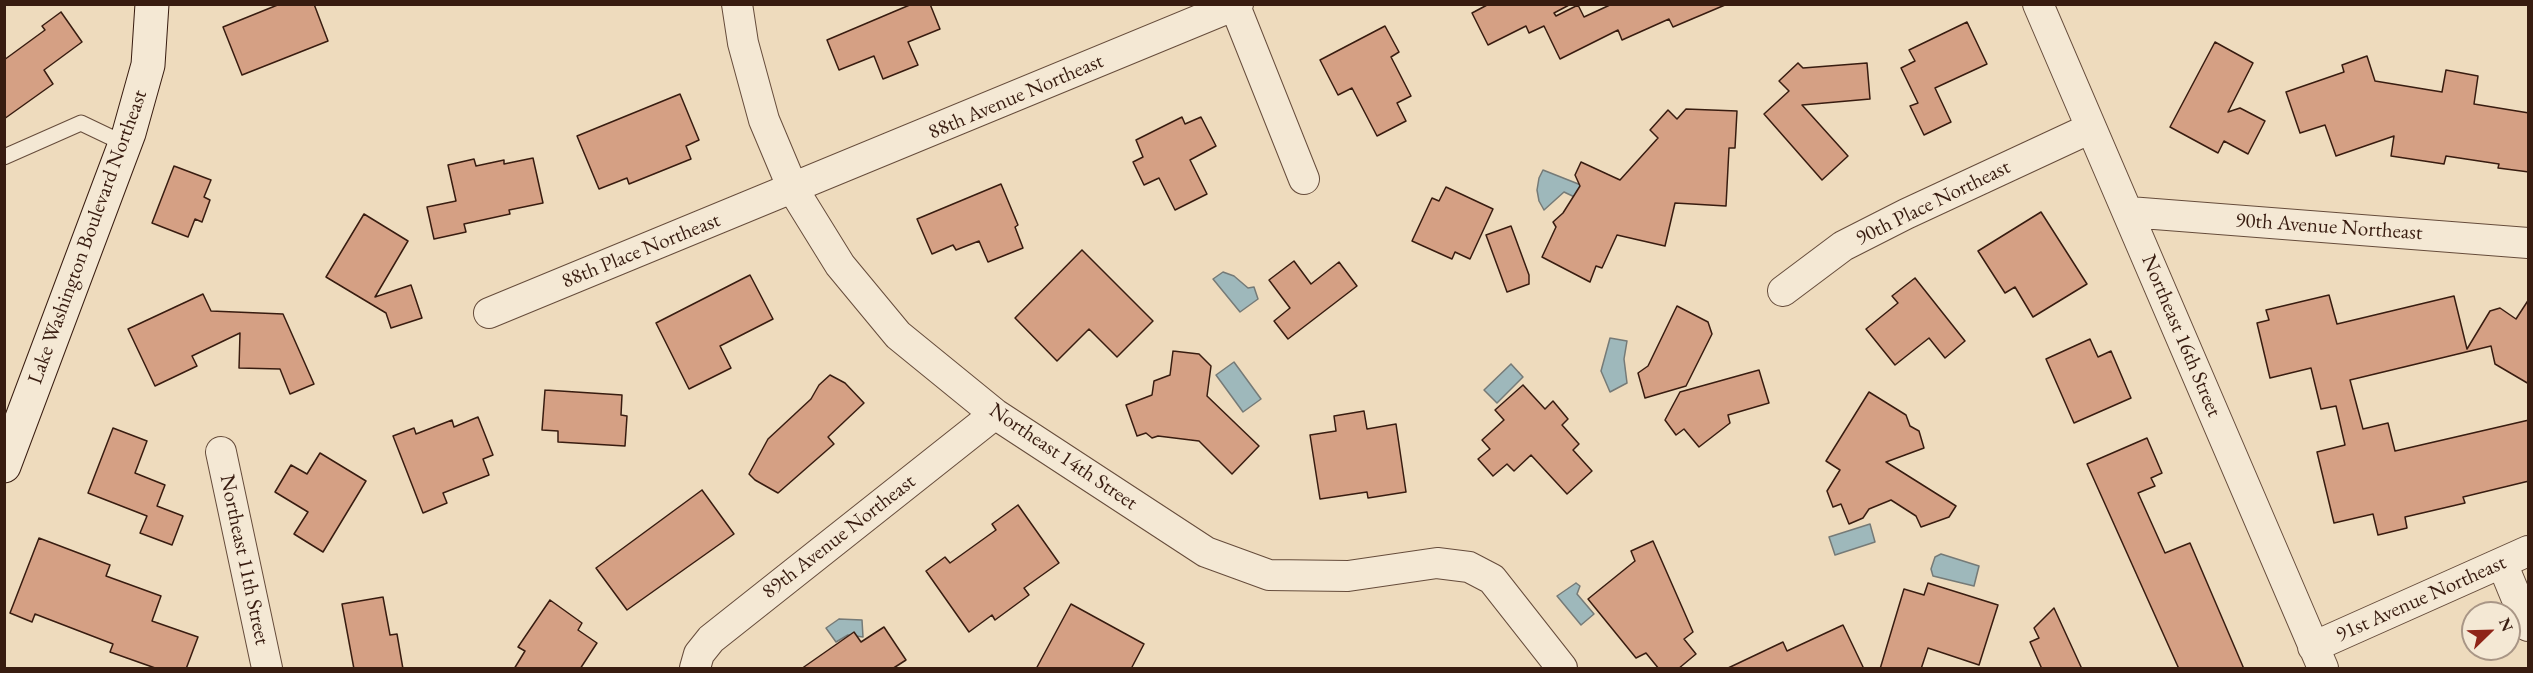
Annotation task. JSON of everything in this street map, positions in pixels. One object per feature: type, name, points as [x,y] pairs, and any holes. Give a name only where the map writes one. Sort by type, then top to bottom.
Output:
[{"type":"main road","name":"Lake Washington Boulevard Northeast","points":[[4,466],[125,144],[148,65],[152,4]]},
{"type":"street","name":"Northeast 14th Street","points":[[737,4],[743,43],[764,120],[793,189],[840,265],[898,335],[995,414],[1206,552],[1269,575],[1348,576],[1437,563],[1469,567],[1492,579],[1562,669]]},
{"type":"street","name":"Northeast 16th Street","points":[[2038,4],[2318,658]]},
{"type":"street","name":"88th Avenue Northeast","points":[[793,189],[1236,5]]},
{"type":"street","points":[[1236,5],[1304,179]]},
{"type":"street","name":"90th Place Northeast","points":[[1782,291],[1843,246],[1905,214],[2091,128]]},
{"type":"street","name":"88th Place Northeast","points":[[489,313],[793,189]]},
{"type":"street","name":"90th Avenue Northeast","points":[[2128,212],[2529,243]]},
{"type":"street","name":"89th Avenue Northeast","points":[[695,669],[699,654],[711,639],[995,414]]},
{"type":"street","name":"Northeast 11th Street","points":[[222,452],[267,669]]},
{"type":"street","name":"91st Avenue Northeast","points":[[2318,658],[2529,551]]},
{"type":"street","points":[[2502,563],[2529,626]]},
{"type":"lane","points":[[4,157],[81,123],[125,144]]},
{"type":"water","points":[[1543,170],[1586,187],[1581,200],[1564,192],[1544,210],[1537,190]]},
{"type":"water","points":[[1223,272],[1234,276],[1248,288],[1254,287],[1258,299],[1240,312],[1213,279]]},
{"type":"water","points":[[1610,338],[1627,341],[1624,359],[1627,383],[1610,392],[1601,371]]},
{"type":"water","points":[[1234,362],[1261,399],[1243,412],[1216,375]]},
{"type":"water","points":[[1511,364],[1523,377],[1497,403],[1484,390]]},
{"type":"water","points":[[1870,524],[1875,542],[1835,555],[1829,537]]},
{"type":"water","points":[[1941,554],[1979,566],[1974,586],[1933,576],[1931,569],[1935,557]]},
{"type":"water","points":[[1576,583],[1580,586],[1577,594],[1594,614],[1581,625],[1557,596]]},
{"type":"water","points":[[839,619],[862,620],[863,637],[848,635],[836,642],[826,628]]},
{"type":"building","points":[[280,4],[314,4],[328,41],[242,75],[223,27]]},
{"type":"building","points":[[912,4],[930,4],[940,29],[908,42],[918,65],[883,79],[874,56],[839,70],[827,40]]},
{"type":"building","points":[[1489,4],[1571,4],[1554,13],[1556,16],[1578,5],[1584,17],[1612,4],[1725,5],[1673,27],[1669,19],[1622,40],[1618,30],[1560,59],[1544,26],[1529,33],[1526,26],[1488,45],[1472,13]]},
{"type":"building","points":[[61,12],[82,42],[44,70],[53,84],[4,119],[4,60],[45,30],[42,26]]},
{"type":"building","points":[[1967,22],[1987,64],[1935,88],[1951,122],[1924,135],[1910,106],[1918,103],[1901,68],[1915,61],[1909,50]]},
{"type":"building","points":[[1385,26],[1399,52],[1391,57],[1411,96],[1397,103],[1406,121],[1377,136],[1352,88],[1338,95],[1320,60]]},
{"type":"building","points":[[2215,42],[2253,63],[2228,112],[2240,108],[2265,121],[2248,154],[2224,141],[2218,153],[2170,127]]},
{"type":"building","points":[[2367,56],[2375,81],[2442,92],[2446,70],[2478,76],[2474,104],[2529,113],[2529,172],[2498,168],[2499,164],[2446,156],[2444,164],[2391,156],[2394,136],[2336,156],[2325,125],[2300,133],[2286,92],[2344,72],[2342,65]]},
{"type":"building","points":[[1798,63],[1803,68],[1867,63],[1870,99],[1802,105],[1848,156],[1822,180],[1764,114],[1789,91],[1779,81]]},
{"type":"building","points":[[680,94],[699,140],[686,146],[691,159],[629,184],[627,178],[599,189],[577,136]]},
{"type":"building","points":[[1686,109],[1737,111],[1735,148],[1729,148],[1726,206],[1675,203],[1665,246],[1617,235],[1602,268],[1596,266],[1590,282],[1542,257],[1556,227],[1553,222],[1563,213],[1580,186],[1575,175],[1581,162],[1620,180],[1658,138],[1650,130],[1668,110],[1677,119]]},
{"type":"building","points":[[1182,117],[1185,124],[1201,117],[1216,146],[1190,160],[1207,194],[1175,210],[1159,178],[1144,185],[1133,162],[1143,157],[1136,140]]},
{"type":"building","points":[[533,158],[543,203],[509,210],[510,214],[464,224],[466,232],[434,239],[427,207],[456,201],[448,165],[474,159],[476,166],[504,160],[504,164]]},
{"type":"building","points":[[174,166],[211,180],[204,197],[210,200],[202,222],[195,219],[188,237],[152,223]]},
{"type":"building","points":[[1001,184],[1018,225],[1015,227],[1023,248],[988,262],[979,241],[956,250],[953,245],[932,254],[917,219]]},
{"type":"building","points":[[1446,187],[1493,209],[1470,259],[1455,252],[1452,259],[1412,241],[1432,198],[1439,201]]},
{"type":"building","points":[[2041,212],[2087,284],[2033,317],[2015,287],[2005,293],[1978,251]]},
{"type":"building","points":[[364,214],[408,241],[375,297],[411,285],[422,318],[391,328],[386,313],[326,277]]},
{"type":"building","points":[[1511,226],[1529,275],[1529,284],[1507,292],[1486,235]]},
{"type":"building","points":[[1082,250],[1153,321],[1117,357],[1089,329],[1057,361],[1015,318]]},
{"type":"building","points":[[1294,261],[1311,284],[1339,262],[1357,286],[1288,339],[1274,321],[1290,308],[1269,280]]},
{"type":"building","points":[[750,275],[773,319],[720,346],[731,368],[689,389],[656,323]]},
{"type":"building","points":[[1915,278],[1965,341],[1945,358],[1929,338],[1895,365],[1866,329],[1898,303],[1892,296]]},
{"type":"building","points":[[203,294],[211,311],[283,314],[314,384],[290,394],[280,369],[239,368],[240,333],[192,356],[197,366],[155,386],[128,329]]},
{"type":"building","points":[[2329,295],[2337,324],[2454,296],[2467,349],[2490,311],[2500,308],[2516,319],[2529,299],[2529,384],[2495,364],[2491,346],[2350,380],[2363,429],[2388,423],[2395,451],[2529,420],[2529,481],[2463,497],[2465,503],[2405,517],[2407,528],[2378,535],[2373,514],[2334,523],[2317,452],[2345,445],[2336,406],[2321,409],[2311,368],[2270,378],[2257,323],[2269,320],[2266,310]]},
{"type":"building","points":[[1677,306],[1708,322],[1712,334],[1686,386],[1645,398],[1638,373],[1648,366]]},
{"type":"building","points":[[2090,339],[2098,357],[2111,351],[2131,398],[2074,423],[2046,359]]},
{"type":"building","points":[[1173,351],[1199,354],[1211,366],[1207,396],[1259,446],[1232,474],[1199,441],[1158,436],[1152,438],[1146,433],[1137,436],[1126,405],[1152,395],[1154,381],[1170,375]]},
{"type":"building","points":[[1759,370],[1769,403],[1728,415],[1730,423],[1699,447],[1684,429],[1676,435],[1665,420],[1680,392]]},
{"type":"building","points":[[830,375],[845,383],[864,403],[828,437],[834,444],[778,493],[755,480],[749,474],[768,439],[811,399],[819,385]]},
{"type":"building","points":[[1523,385],[1545,409],[1553,401],[1568,419],[1562,425],[1579,444],[1573,450],[1592,471],[1567,494],[1531,455],[1514,471],[1507,464],[1493,476],[1478,459],[1490,449],[1482,440],[1504,420],[1495,410]]},
{"type":"building","points":[[545,390],[622,395],[621,415],[627,416],[625,446],[558,442],[558,431],[542,430]]},
{"type":"building","points":[[1869,392],[1906,415],[1910,426],[1919,431],[1924,448],[1886,462],[1956,506],[1949,517],[1921,527],[1916,516],[1891,500],[1869,509],[1863,518],[1849,524],[1841,504],[1833,507],[1827,491],[1840,470],[1826,461]]},
{"type":"building","points":[[1364,411],[1367,429],[1396,424],[1406,492],[1368,498],[1367,492],[1320,499],[1310,435],[1336,431],[1334,416]]},
{"type":"building","points":[[478,417],[493,455],[483,459],[489,475],[443,493],[447,503],[423,513],[393,436],[414,428],[416,434],[452,420],[454,427]]},
{"type":"building","points":[[113,428],[147,441],[135,473],[165,485],[157,506],[183,516],[172,545],[140,533],[147,516],[88,493]]},
{"type":"building","points":[[2147,438],[2162,473],[2151,478],[2155,486],[2138,493],[2165,553],[2190,543],[2244,669],[2179,669],[2087,464]]},
{"type":"building","points":[[320,453],[366,481],[323,552],[294,534],[308,512],[275,492],[291,465],[307,474]]},
{"type":"building","points":[[702,490],[734,534],[627,610],[596,568]]},
{"type":"building","points":[[1018,505],[1059,563],[1024,588],[1029,595],[995,620],[992,615],[969,632],[926,571],[945,557],[950,563],[996,530],[992,524]]},
{"type":"building","points":[[39,538],[110,565],[106,576],[161,596],[152,621],[198,637],[186,669],[158,669],[110,652],[113,644],[35,614],[32,622],[10,613]]},
{"type":"building","points":[[1653,541],[1693,632],[1684,639],[1696,654],[1678,669],[1659,669],[1646,653],[1636,658],[1588,599],[1635,561],[1631,551]]},
{"type":"building","points":[[1928,583],[1998,605],[1979,665],[1928,648],[1921,669],[1880,669],[1904,589],[1924,595]]},
{"type":"building","points":[[383,597],[390,635],[397,634],[403,669],[354,669],[342,604]]},
{"type":"building","points":[[550,600],[582,623],[578,630],[597,643],[580,669],[514,669],[525,651],[518,647]]},
{"type":"building","points":[[1071,604],[1144,644],[1131,669],[1036,669]]},
{"type":"building","points":[[2054,608],[2082,669],[2042,669],[2030,642],[2039,638],[2034,628]]},
{"type":"building","points":[[1843,625],[1864,669],[1726,669],[1783,642],[1787,651]]},
{"type":"building","points":[[884,627],[906,660],[892,669],[801,669],[854,632],[861,642]]}]
